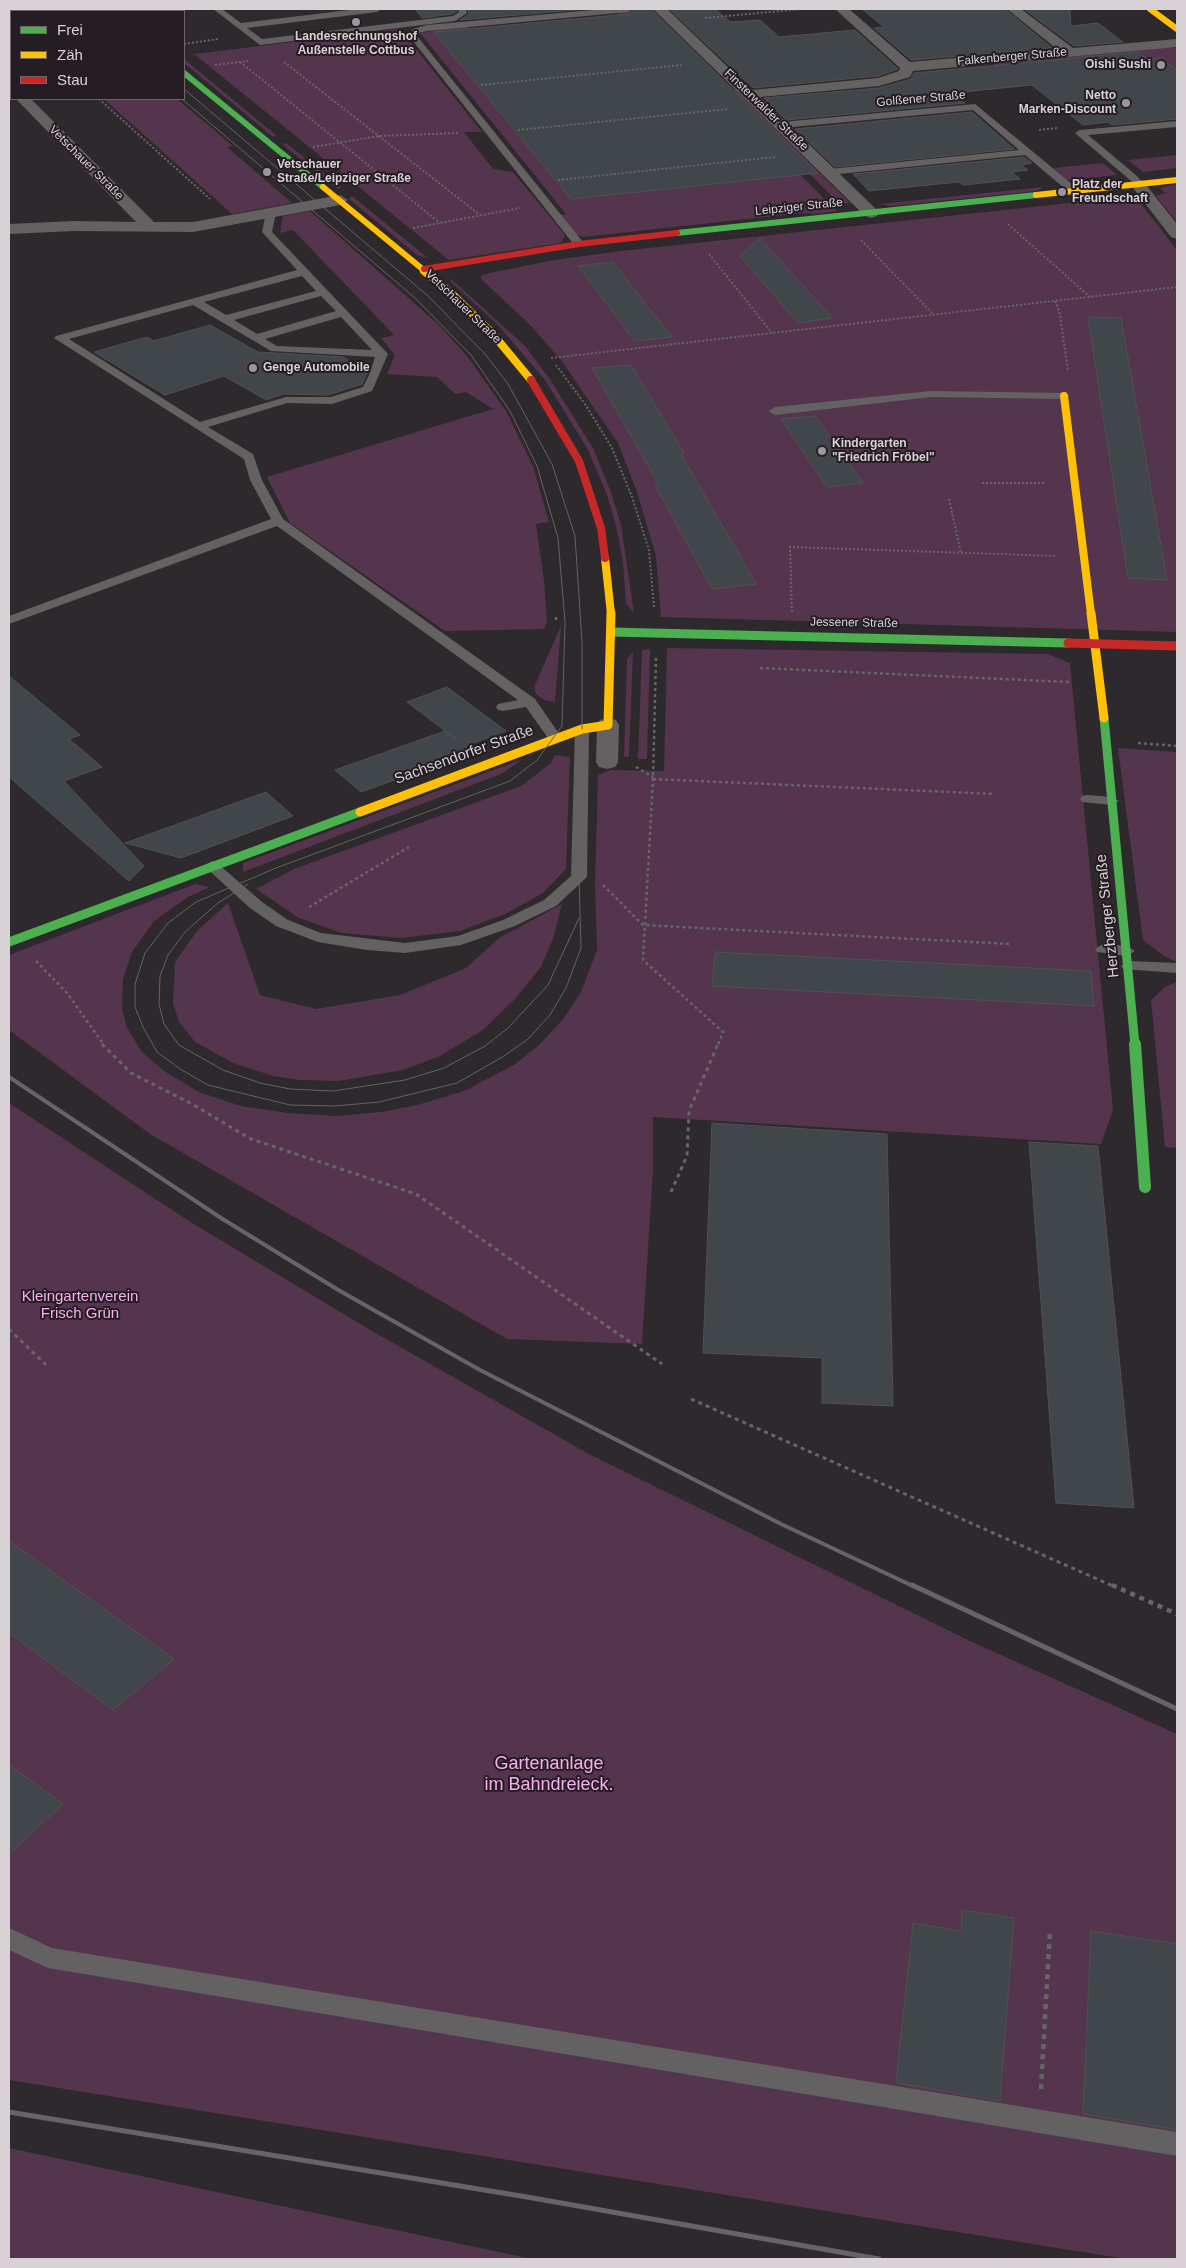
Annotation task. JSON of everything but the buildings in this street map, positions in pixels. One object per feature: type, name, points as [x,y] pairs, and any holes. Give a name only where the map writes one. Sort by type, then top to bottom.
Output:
[{"type":"street","name":"Finsterwalder Straße","points":[[660,9],[872,213]]},
{"type":"street","points":[[841,9],[907,67]]},
{"type":"street","points":[[1013,9],[1069,52]]},
{"type":"street","points":[[1150,9],[1177,29]]},
{"type":"street","name":"Falkenberger Straße","points":[[750,94],[879,82],[905,74],[907,67],[1177,43]]},
{"type":"street","name":"Vetschauer Straße","points":[[185,74],[424,269],[492,333],[531,380],[562,430],[579,462],[601,528],[607,564],[611,632],[607,762]]},
{"type":"street","name":"Vetschauer Straße","points":[[24,100],[150,227]]},
{"type":"street","name":"Leipziger Straße","points":[[424,269],[579,244],[1177,180]]},
{"type":"street","points":[[1138,184],[1177,234]]},
{"type":"street","points":[[9,229],[74,226],[193,227],[340,200]]},
{"type":"street","points":[[1064,396],[1077,483],[1096,643]]},
{"type":"street","name":"Jessener Straße","points":[[611,632],[1177,646]]},
{"type":"street","name":"Herzberger Straße","points":[[1096,643],[1128,958],[1145,1186]]},
{"type":"street","points":[[555,738],[582,729],[608,725]]},
{"type":"street","name":"Sachsendorfer Straße","points":[[9,942],[555,738]]},
{"type":"lane","points":[[217,9],[260,42],[455,18],[463,13],[462,9]]},
{"type":"lane","points":[[240,26],[377,9]]},
{"type":"lane","points":[[579,244],[413,36],[416,31],[427,28],[628,9]]},
{"type":"lane","name":"Golßener Straße","points":[[782,125],[975,107],[1074,191]]},
{"type":"lane","points":[[1138,184],[1134,178],[1080,133],[1177,124]]},
{"type":"lane","points":[[829,172],[1028,152]]},
{"type":"lane","points":[[271,213],[267,232],[382,354]]},
{"type":"lane","points":[[194,301],[303,272]]},
{"type":"lane","points":[[224,318],[324,292]]},
{"type":"lane","points":[[194,301],[275,349],[382,354]]},
{"type":"lane","name":"Sachsendorfer Straße","points":[[194,301],[60,338],[249,457],[256,480],[278,521],[530,702],[555,738]]},
{"type":"lane","points":[[256,338],[342,313]]},
{"type":"lane","points":[[198,426],[286,400],[332,401],[368,389],[382,354]]},
{"type":"lane","points":[[775,411],[931,394],[1064,396]]},
{"type":"lane","points":[[9,620],[278,521]]},
{"type":"lane","points":[[503,707],[530,702]]},
{"type":"lane","points":[[212,866],[256,905],[282,923],[318,937],[367,946],[405,948],[461,940],[509,923],[550,902],[579,877],[582,729]]},
{"type":"lane","points":[[1088,800],[1112,801]]},
{"type":"lane","points":[[1103,949],[1128,958],[1177,968]]},
{"type":"lane","points":[[9,1938],[48,1958],[1177,2144]]},
{"type":"path","points":[[673,21],[802,9]]},
{"type":"path","points":[[280,59],[480,215]]},
{"type":"path","points":[[240,62],[440,223]]},
{"type":"path","points":[[453,87],[683,65]]},
{"type":"path","points":[[100,100],[214,204]]},
{"type":"path","points":[[308,148],[379,136],[490,133],[729,109]]},
{"type":"path","points":[[1033,131],[1063,128]]},
{"type":"path","points":[[530,183],[778,157]]},
{"type":"path","points":[[408,229],[546,203]]},
{"type":"path","points":[[844,216],[847,225],[934,315]]},
{"type":"path","points":[[1006,222],[1090,297]]},
{"type":"path","points":[[704,248],[773,334]]},
{"type":"path","points":[[551,358],[1177,287]]},
{"type":"path","points":[[1055,301],[1060,314],[1071,393],[1064,396]]},
{"type":"path","points":[[982,483],[1077,483]]},
{"type":"path","points":[[949,499],[961,553]]},
{"type":"path","points":[[792,635],[790,547],[1085,557]]},
{"type":"path","points":[[556,617],[556,622]]},
{"type":"path","points":[[760,668],[1065,681]]},
{"type":"path","points":[[1106,741],[1177,746]]},
{"type":"path","points":[[633,765],[653,779],[995,794]]},
{"type":"path","points":[[653,779],[643,925],[643,960],[723,1032],[689,1111],[687,1156],[671,1192]]},
{"type":"path","points":[[282,923],[409,847]]},
{"type":"path","points":[[579,877],[589,876],[603,885],[643,925],[1011,944]]},
{"type":"path","points":[[32,957],[67,993],[98,1039],[131,1073],[192,1104],[251,1139],[416,1194],[662,1364]]},
{"type":"path","points":[[9,1329],[46,1365]]},
{"type":"path","points":[[691,1399],[1177,1614]]},
{"type":"path","points":[[1039,2121],[1050,1930]]},
{"type":"green space","points":[[634,11],[837,211],[815,214],[802,213],[583,237],[575,234],[560,215],[566,214],[420,33],[466,25],[470,30],[615,17],[619,12]]},
{"type":"green space","points":[[400,29],[482,132],[464,132],[493,169],[513,172],[565,235],[561,243],[449,260],[194,54]]},
{"type":"green space","points":[[1171,47],[1177,49],[1177,82],[1161,84],[996,67],[993,64]]},
{"type":"green space","points":[[185,60],[277,136],[273,137],[185,64]]},
{"type":"green space","points":[[724,89],[736,90],[850,203],[840,204]]},
{"type":"green space","points":[[105,100],[178,100],[233,146],[227,147],[292,203],[232,214]]},
{"type":"green space","points":[[286,143],[341,187],[338,189],[282,144]]},
{"type":"green space","points":[[1177,155],[1177,168],[1143,172],[1128,160]]},
{"type":"green space","points":[[1103,163],[1117,175],[1067,180],[1053,168]]},
{"type":"green space","points":[[1177,184],[1177,222],[1156,196],[1165,193],[1160,188]]},
{"type":"green space","points":[[1043,187],[1037,191],[891,206],[880,204]]},
{"type":"green space","points":[[352,196],[428,258],[417,255],[349,199]]},
{"type":"green space","points":[[1135,196],[1177,250],[1177,632],[661,617],[656,556],[636,489],[618,443],[561,360],[529,324],[481,279],[481,276],[490,273],[554,260],[621,251]]},
{"type":"green space","points":[[310,211],[440,326],[467,356],[506,411],[533,466],[549,522],[536,524],[544,580],[547,622],[544,629],[445,631],[290,523],[267,477],[493,409],[466,392],[455,394],[437,377],[387,374],[395,355],[381,338],[394,335],[293,230],[280,233],[283,216]]},
{"type":"green space","points":[[450,278],[525,346],[550,379],[594,450],[612,495],[621,525],[634,613],[626,604],[623,562],[616,526],[607,495],[588,450],[545,380],[497,324],[452,283]]},
{"type":"green space","points":[[561,626],[555,702],[544,700],[536,694],[534,687]]},
{"type":"green space","points":[[667,648],[1048,654],[1070,663],[1113,1110],[1101,1144],[653,1117],[653,1170],[642,1344],[507,1339],[150,1134],[9,1030],[9,955],[195,884],[210,887],[188,897],[154,921],[132,952],[123,979],[122,1008],[127,1028],[142,1052],[164,1071],[199,1092],[241,1106],[288,1113],[336,1116],[381,1112],[417,1105],[464,1091],[514,1065],[539,1045],[564,1018],[581,992],[597,950],[595,884],[598,775],[610,770],[664,771]]},
{"type":"green space","points":[[650,649],[647,759],[638,759],[642,650]]},
{"type":"green space","points":[[633,652],[629,757],[624,757],[627,659]]},
{"type":"green space","points":[[1118,748],[1177,752],[1177,962],[1164,956],[1143,940]]},
{"type":"green space","points":[[555,755],[570,757],[566,869],[543,893],[505,914],[460,931],[401,938],[342,933],[299,918],[256,889],[294,869],[521,786],[551,763]]},
{"type":"green space","points":[[523,759],[501,774],[243,872],[243,863]]},
{"type":"green space","points":[[228,903],[260,995],[316,1009],[400,995],[466,968],[499,938],[562,904],[553,939],[541,967],[514,1000],[483,1030],[440,1056],[403,1070],[339,1081],[300,1080],[273,1076],[233,1063],[195,1042],[179,1022],[173,1004],[175,962],[197,931]]},
{"type":"green space","points":[[1177,982],[1177,1148],[1165,1147],[1151,1000],[1165,987]]},
{"type":"green space","points":[[9,1103],[189,1221],[372,1331],[589,1454],[970,1641],[1177,1734],[1177,2259],[1126,2259],[9,2080]]},
{"type":"green space","points":[[9,2148],[532,2259],[9,2259]]},
{"type":"tram line","points":[[185,90],[428,296],[485,354],[508,384],[552,464],[575,536],[582,642],[582,729]]},
{"type":"tram line","points":[[183,100],[415,298],[471,355],[510,411],[537,466],[558,538],[565,622],[562,726],[537,760],[510,781],[276,868],[196,902],[168,923],[145,953],[135,984],[135,1007],[143,1027],[157,1052],[180,1069],[208,1085],[290,1105],[335,1106],[379,1102],[457,1083],[504,1056],[528,1039],[550,1015],[566,988],[581,948],[579,877]]},
{"type":"tram line","points":[[248,884],[218,903],[185,932],[168,955],[160,976],[159,1004],[164,1024],[179,1045],[223,1070],[260,1083],[290,1089],[333,1091],[405,1080],[444,1068],[485,1046],[508,1028],[548,985],[579,918]]},
{"type":"railway","points":[[9,1077],[221,1218],[340,1291],[480,1370],[781,1524],[915,1587]]},
{"type":"railway","points":[[912,1585],[1177,1709]]},
{"type":"railway","points":[[9,2112],[527,2197],[879,2259]]},
{"type":"traffic: fast","points":[[185,74],[323,187]]},
{"type":"traffic: fast","points":[[677,233],[1036,195]]},
{"type":"traffic: fast","points":[[611,632],[1068,643]]},
{"type":"traffic: fast","points":[[1104,718],[1129,966],[1145,1187]]},
{"type":"traffic: fast","points":[[9,942],[360,812]]},
{"type":"traffic: slow","points":[[1150,9],[1177,29]]},
{"type":"traffic: slow","points":[[1036,195],[1177,180]]},
{"type":"traffic: slow","points":[[323,187],[452,294],[492,333],[531,380]]},
{"type":"traffic: slow","points":[[1064,396],[1104,718]]},
{"type":"traffic: slow","points":[[360,812],[582,729],[608,725],[612,621],[605,558]]},
{"type":"traffic: jam","points":[[424,269],[579,244],[677,233]]},
{"type":"traffic: jam","points":[[531,380],[579,461],[601,528],[605,558]]},
{"type":"traffic: jam","points":[[1068,643],[1177,646]]},
{"type":"place","name":"Landesrechnungshof Außenstelle Cottbus","points":[[356,22]]},
{"type":"place","name":"Oishi Sushi","points":[[1161,65]]},
{"type":"place","name":"Netto Marken-Discount","points":[[1126,103]]},
{"type":"place","name":"Vetschauer Straße/Leipziger Straße","points":[[267,172]]},
{"type":"place","name":"Platz der Freundschaft","points":[[1062,192]]},
{"type":"place","name":"Genge Automobile","points":[[253,368]]},
{"type":"place","name":"Kindergarten \"Friedrich Fröbel\"","points":[[822,451]]},
{"type":"park label","name":"Kleingartenverein Frisch Grün","points":[[80,1306]]},
{"type":"park label","name":"Gartenanlage im Bahndreieck.","points":[[549,1774]]}]
